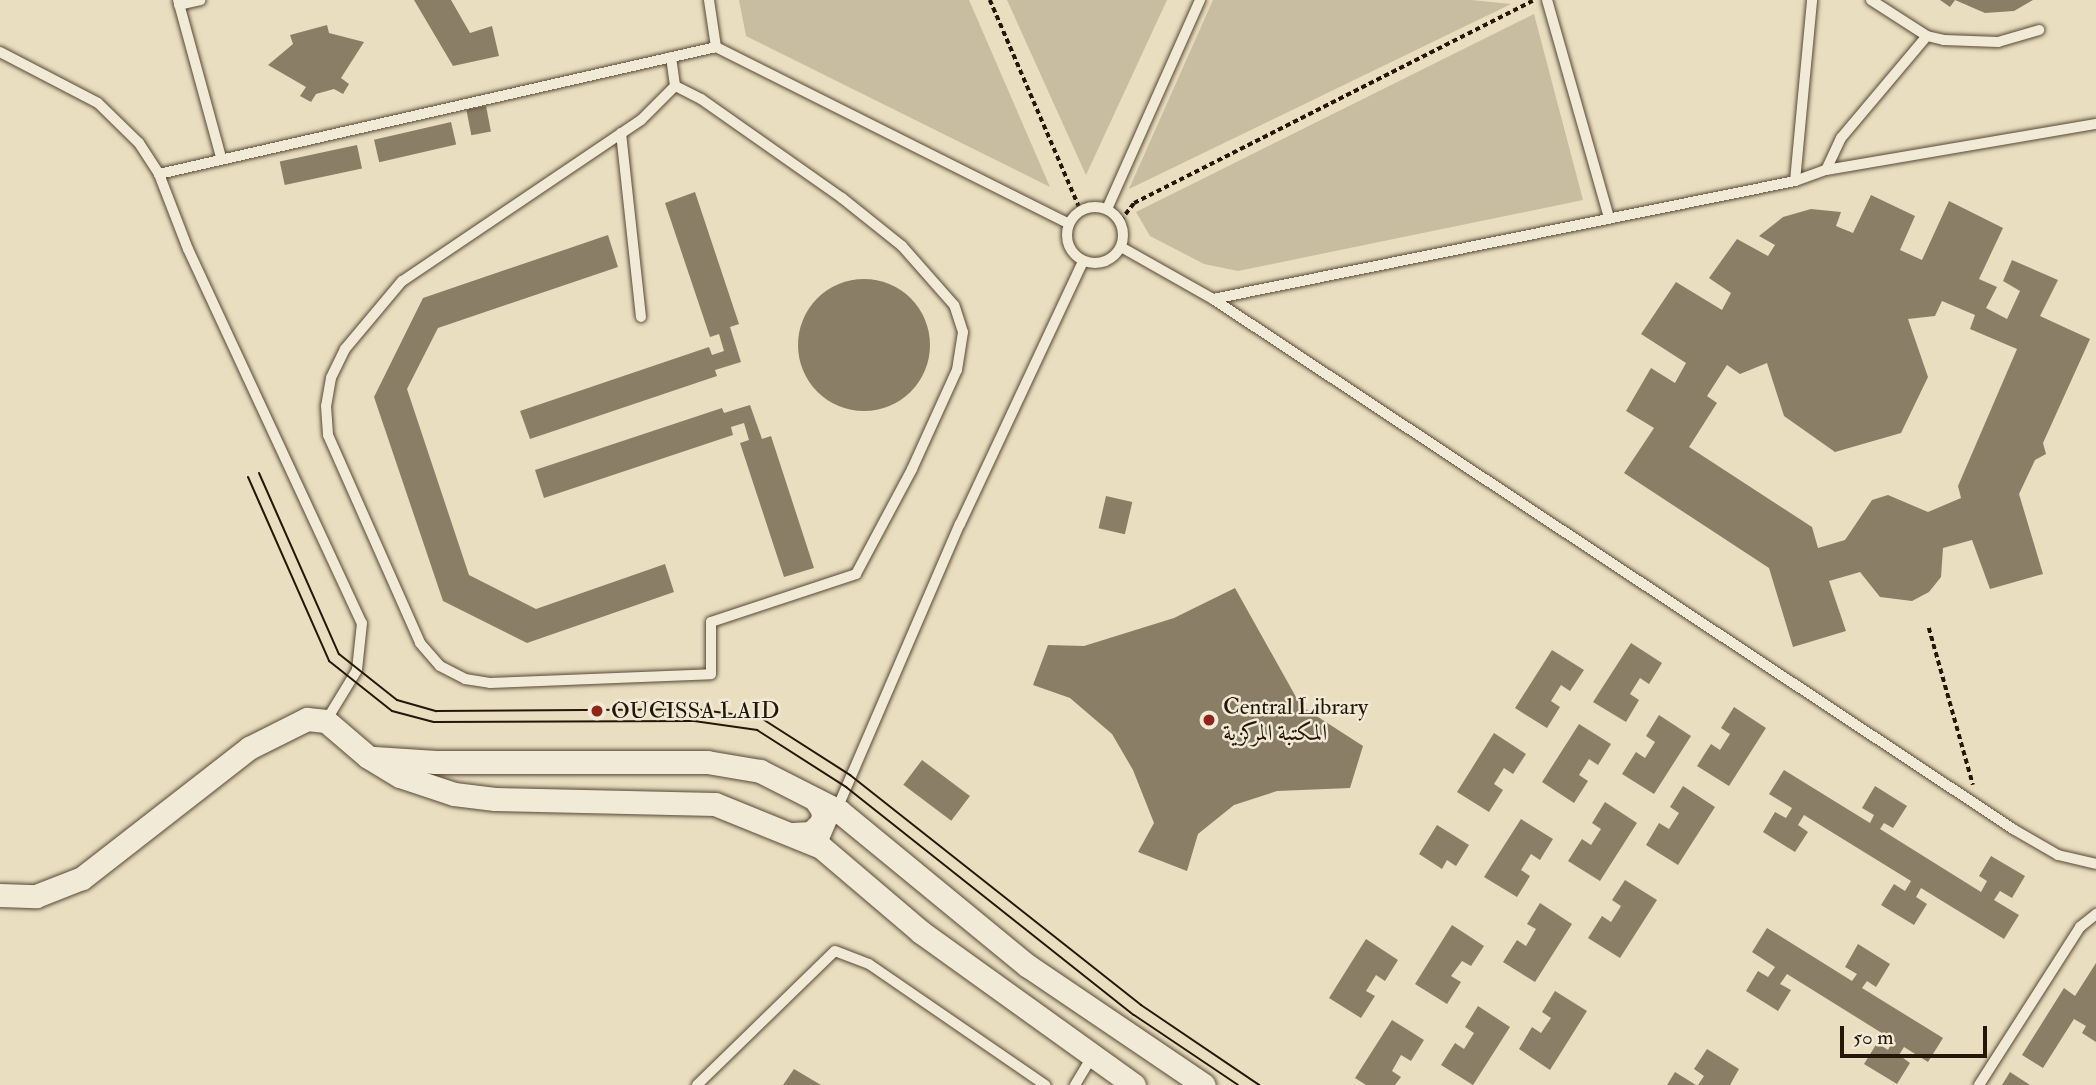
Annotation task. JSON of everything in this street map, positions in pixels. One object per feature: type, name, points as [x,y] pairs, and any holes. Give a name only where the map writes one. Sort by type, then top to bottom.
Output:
[{"type":"street","points":[[0,895],[56,891],[82,878],[249,748],[307,719],[326,721],[368,757],[400,776],[454,794],[495,799],[715,804],[821,846],[921,932],[1133,1085]]},
{"type":"street","points":[[368,757],[436,762],[716,762],[760,771],[839,811],[1028,966],[1204,1085]]},
{"type":"street","points":[[793,834],[811,834],[821,822],[823,811],[815,799]]},
{"type":"lane","points":[[200,0],[179,2],[221,157]]},
{"type":"lane","points":[[709,0],[716,47]]},
{"type":"lane","points":[[1107,209],[1200,0]]},
{"type":"lane","points":[[1547,0],[1609,218]]},
{"type":"lane","points":[[1795,181],[1812,0]]},
{"type":"lane","points":[[1871,0],[1927,36],[1977,43],[2039,30]]},
{"type":"lane","points":[[1826,170],[1841,138],[1927,36]]},
{"type":"lane","points":[[159,174],[221,157],[716,47],[1069,224]]},
{"type":"lane","points":[[0,52],[98,103],[127,128],[159,174],[188,249],[362,623],[357,670],[326,721]]},
{"type":"lane","points":[[671,57],[675,86],[831,190],[902,246],[954,305],[962,332],[957,370],[912,469],[856,574],[711,622],[711,674],[490,683],[465,679],[440,666],[420,642],[328,435],[326,406],[331,378],[345,349],[402,281],[621,133],[675,86]]},
{"type":"lane","points":[[1213,299],[1795,181],[1826,170],[2096,124]]},
{"type":"lane","points":[[621,133],[641,317]]},
{"type":"lane","points":[[1107,209],[1119,221],[1121,247],[1101,263],[1083,261],[1070,249],[1069,224],[1081,211],[1107,209]]},
{"type":"lane","points":[[1121,247],[1213,299],[1979,806],[2058,855],[2096,864]]},
{"type":"lane","points":[[821,846],[839,811],[960,524],[1083,261]]},
{"type":"lane","points":[[1979,1085],[2080,928],[2096,914]]},
{"type":"lane","points":[[696,1085],[835,951],[869,964],[1045,1085]]},
{"type":"lane","points":[[1075,1085],[1092,1057]]},
{"type":"path","points":[[990,0],[1081,211]]},
{"type":"path","points":[[1119,221],[1134,203],[1536,0]]},
{"type":"path","points":[[1929,628],[1979,806]]},
{"type":"shaded area","points":[[739,0],[969,0],[1050,187],[746,36]]},
{"type":"shaded area","points":[[1007,0],[1167,0],[1086,175]]},
{"type":"shaded area","points":[[1213,0],[1471,0],[1511,4],[1129,189]]},
{"type":"shaded area","points":[[1534,14],[1583,200],[1238,271],[1204,264],[1150,236],[1136,212]]},
{"type":"building","points":[[414,0],[451,0],[470,33],[492,26],[499,56],[453,66]]},
{"type":"building","points":[[1940,0],[1955,0],[1950,7]]},
{"type":"building","points":[[1955,0],[2033,0],[2014,11],[1985,13]]},
{"type":"building","points":[[327,25],[329,33],[364,42],[341,78],[349,84],[343,94],[334,89],[316,94],[311,102],[300,96],[306,87],[268,65],[293,44],[290,35]]},
{"type":"building","points":[[486,106],[491,132],[471,135],[466,110]]},
{"type":"building","points":[[451,122],[456,144],[379,162],[374,140]]},
{"type":"building","points":[[357,145],[362,168],[285,185],[280,161]]},
{"type":"building","points":[[695,192],[739,324],[730,327],[741,362],[715,370],[717,376],[530,439],[520,411],[709,347],[712,355],[724,351],[719,334],[710,337],[665,203]]},
{"type":"building","points":[[1871,195],[1915,216],[1900,250],[1922,260],[1949,201],[2003,228],[1979,279],[1997,287],[1986,308],[2007,319],[2020,291],[2003,281],[2012,260],[2058,280],[2040,316],[2090,339],[2043,443],[2046,454],[2035,460],[2019,494],[2043,574],[1990,589],[1972,540],[1943,548],[1941,577],[1929,592],[1912,601],[1880,597],[1860,572],[1829,581],[1846,631],[1793,647],[1769,568],[1624,473],[1654,428],[1626,411],[1651,368],[1675,383],[1686,363],[1641,334],[1676,282],[1722,310],[1731,293],[1709,278],[1737,239],[1768,256],[1775,245],[1759,236],[1783,217],[1811,209],[1841,212],[1836,226],[1853,233]],"holes":[[[1942,301],[1975,315],[1970,329],[2017,349],[1958,486],[1961,498],[1928,512],[1888,495],[1872,500],[1845,540],[1818,548],[1812,527],[1689,447],[1717,403],[1707,396],[1727,365],[1740,374],[1767,363],[1784,416],[1835,452],[1901,433],[1928,377],[1908,319],[1935,316]]]},
{"type":"building","points":[[608,235],[618,267],[438,328],[407,389],[469,575],[536,609],[665,564],[674,592],[527,643],[443,601],[374,397],[423,298]]},
{"type":"building","points":[[864,279],[889,284],[910,299],[925,320],[930,345],[925,370],[910,391],[889,406],[864,411],[839,406],[818,391],[803,370],[798,345],[803,320],[818,299],[839,284]]},
{"type":"building","points":[[750,405],[762,439],[771,436],[814,568],[784,577],[740,443],[749,440],[744,423],[731,427],[733,435],[544,498],[535,470],[722,408],[724,413]]},
{"type":"building","points":[[1106,496],[1132,502],[1125,534],[1099,528]]},
{"type":"building","name":"Central Library المكتبة المركزية","points":[[1235,588],[1301,706],[1363,746],[1350,788],[1277,791],[1234,805],[1198,834],[1187,871],[1138,852],[1154,823],[1133,770],[1112,734],[1070,698],[1033,685],[1048,645],[1084,646],[1174,618]]},
{"type":"building","points":[[1631,643],[1662,663],[1649,684],[1640,678],[1630,694],[1639,700],[1626,722],[1593,702]]},
{"type":"building","points":[[1552,650],[1584,670],[1570,691],[1561,685],[1551,701],[1560,707],[1547,728],[1515,708]]},
{"type":"building","points":[[1734,707],[1766,728],[1729,786],[1697,766],[1711,744],[1720,750],[1730,734],[1721,728]]},
{"type":"building","points":[[1659,715],[1691,736],[1654,794],[1622,774],[1636,752],[1645,758],[1655,742],[1646,736]]},
{"type":"building","points":[[1579,724],[1611,744],[1598,765],[1589,759],[1579,775],[1588,781],[1574,803],[1542,782]]},
{"type":"building","points":[[1494,733],[1526,754],[1513,774],[1504,768],[1494,784],[1503,790],[1489,812],[1457,792]]},
{"type":"building","points":[[922,760],[970,796],[951,821],[903,785]]},
{"type":"building","points":[[1784,770],[1870,823],[1874,815],[1862,808],[1875,786],[1907,806],[1893,828],[1884,823],[1880,829],[1981,892],[1987,881],[1979,876],[1991,856],[2025,876],[2012,898],[2000,891],[1994,900],[2019,915],[2004,939],[1921,888],[1916,897],[1927,904],[1914,925],[1881,905],[1894,884],[1905,891],[1911,881],[1804,815],[1798,825],[1808,832],[1795,852],[1763,832],[1775,812],[1786,818],[1792,808],[1769,794]]},
{"type":"building","points":[[1683,786],[1715,807],[1678,865],[1646,845],[1659,823],[1669,829],[1679,813],[1670,807]]},
{"type":"building","points":[[1605,802],[1637,823],[1600,881],[1568,861],[1582,839],[1591,845],[1601,829],[1592,823]]},
{"type":"building","points":[[1521,819],[1553,839],[1540,860],[1531,854],[1521,870],[1530,876],[1517,897],[1484,877]]},
{"type":"building","points":[[1437,825],[1469,845],[1456,866],[1447,860],[1442,869],[1419,854]]},
{"type":"building","points":[[1625,880],[1657,900],[1620,958],[1588,938],[1602,916],[1611,922],[1621,906],[1612,900]]},
{"type":"building","points":[[1540,903],[1572,924],[1535,982],[1503,962],[1517,940],[1526,946],[1536,929],[1527,924]]},
{"type":"building","points":[[1452,925],[1484,946],[1471,966],[1462,961],[1451,976],[1461,982],[1447,1004],[1415,984]]},
{"type":"building","points":[[1767,928],[1852,981],[1857,974],[1845,967],[1858,944],[1890,964],[1876,987],[1867,981],[1862,988],[1943,1038],[1928,1062],[1904,1047],[1899,1055],[1910,1063],[1897,1084],[1864,1064],[1877,1043],[1888,1050],[1893,1040],[1787,974],[1780,984],[1791,990],[1778,1011],[1746,991],[1758,971],[1768,977],[1775,967],[1752,952]]},
{"type":"building","points":[[1366,939],[1398,960],[1385,981],[1376,975],[1366,991],[1375,996],[1361,1018],[1329,998]]},
{"type":"building","points":[[2096,963],[2096,1042],[2082,1033],[2086,1026],[2074,1019],[2043,1068],[2022,1055],[2064,988],[2075,996]]},
{"type":"building","points":[[1555,991],[1587,1011],[1550,1070],[1519,1049],[1532,1027],[1541,1033],[1551,1018],[1542,1012]]},
{"type":"building","points":[[1478,1006],[1510,1027],[1473,1085],[1441,1065],[1455,1043],[1464,1049],[1474,1033],[1465,1027]]},
{"type":"building","points":[[1392,1020],[1424,1040],[1411,1061],[1401,1055],[1392,1071],[1401,1077],[1395,1085],[1366,1085],[1355,1078]]},
{"type":"building","points":[[1707,1049],[1739,1069],[1730,1085],[1698,1085],[1704,1076],[1694,1069]]},
{"type":"building","points":[[794,1069],[821,1085],[783,1085]]},
{"type":"building","points":[[1675,1072],[1696,1085],[1667,1085]]},
{"type":"building","points":[[2010,1072],[2030,1085],[2002,1085]]},
{"type":"tram line","points":[[259,473],[339,654],[397,700],[436,711],[695,709],[761,718],[850,775],[1141,1005],[1259,1085]]},
{"type":"tram line","points":[[248,477],[329,661],[392,711],[434,722],[694,721],[757,730],[846,787],[1134,1015],[1238,1085]]},
{"type":"place","name":"OUCISSA LAID","points":[[597,711]]},
{"type":"place","name":"Central Library المكتبة المركزية","points":[[1209,720]]}]
